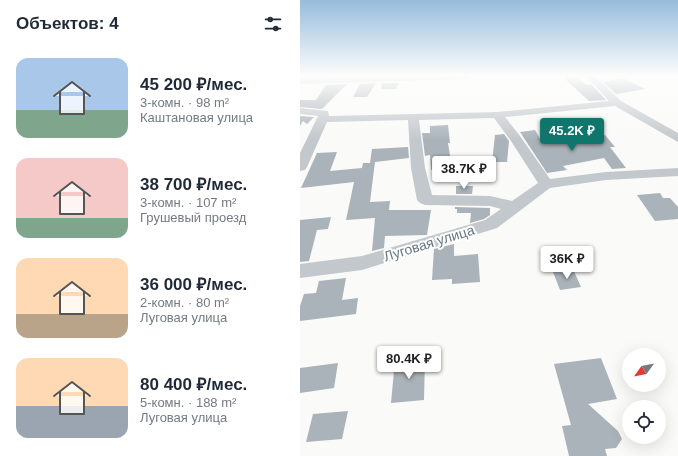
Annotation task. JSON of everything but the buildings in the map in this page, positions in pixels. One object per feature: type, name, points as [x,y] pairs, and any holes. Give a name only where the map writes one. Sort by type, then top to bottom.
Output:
[{"type":"street","points":[[611,97],[617,103],[678,138]]},
{"type":"street","points":[[324,119],[497,115],[617,103]]},
{"type":"street","points":[[300,111],[324,113],[324,119],[300,167]]},
{"type":"street","points":[[497,115],[516,139],[546,184],[606,176],[678,172]]},
{"type":"street","points":[[413,118],[418,168],[426,200],[490,201],[514,207]]},
{"type":"street","name":"Луговая улица","points":[[300,271],[362,263],[491,224],[546,184]]}]
